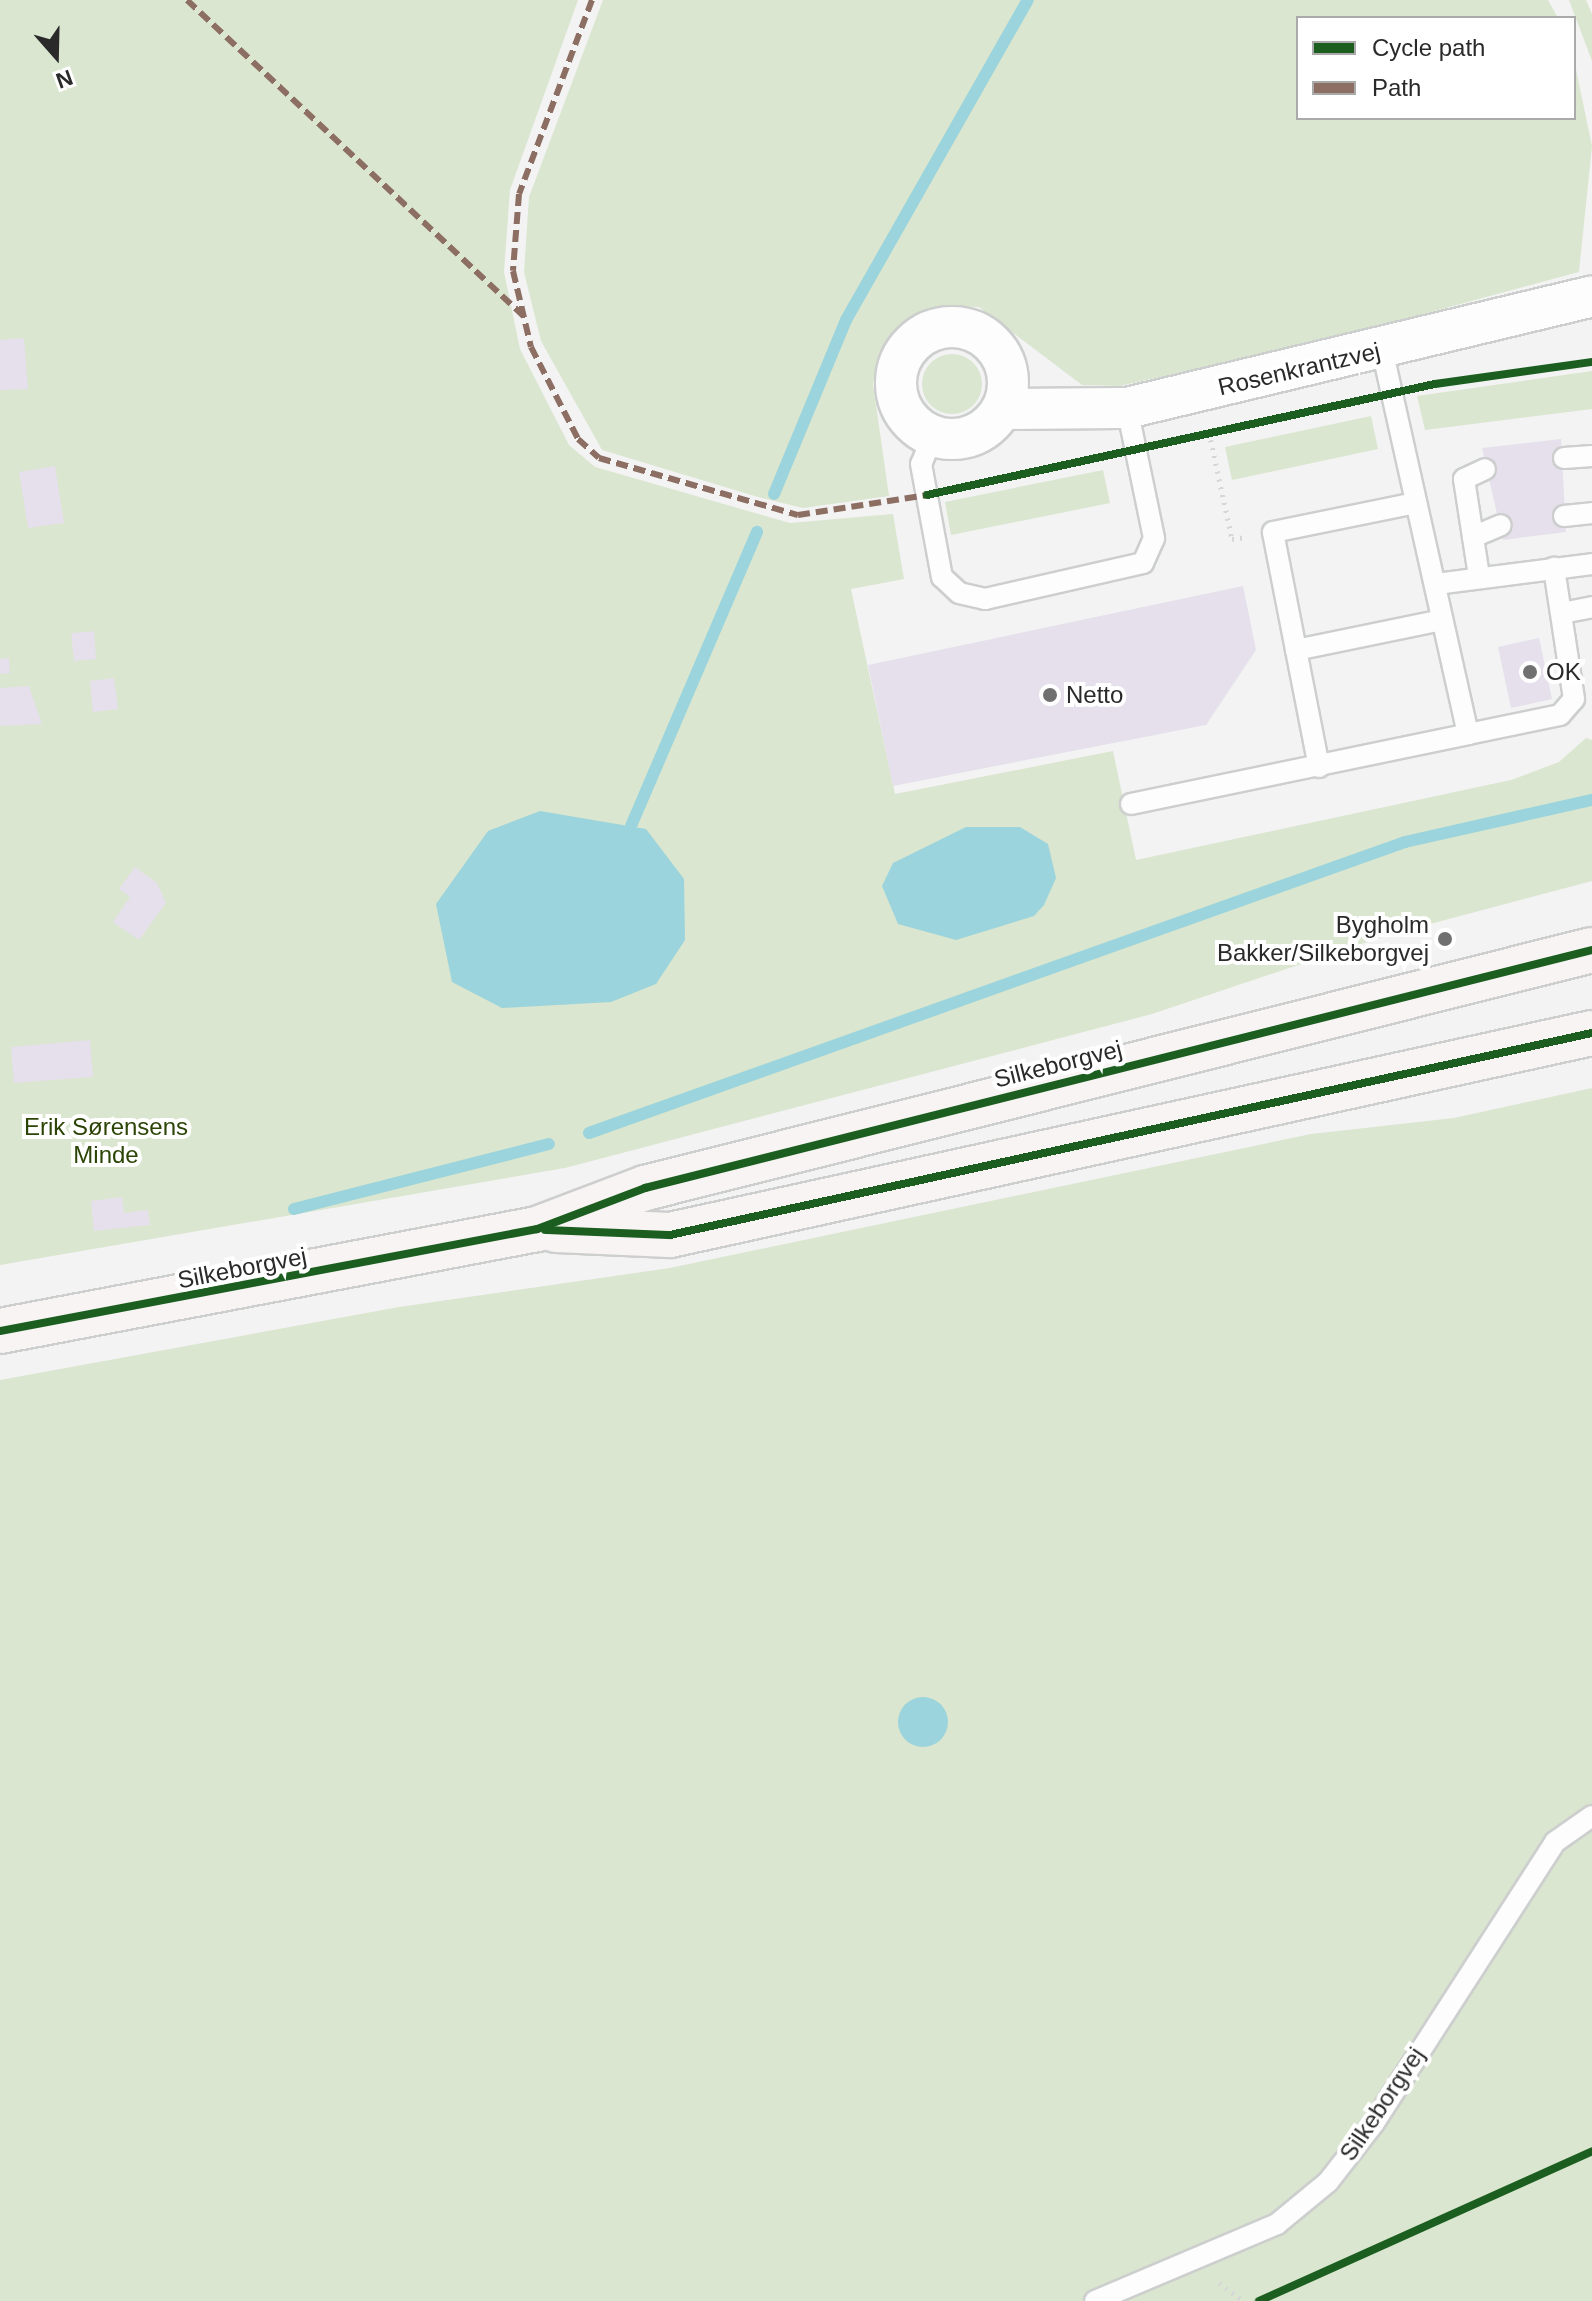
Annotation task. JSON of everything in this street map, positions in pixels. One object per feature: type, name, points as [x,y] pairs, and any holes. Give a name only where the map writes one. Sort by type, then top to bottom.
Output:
[{"type":"main road","name":"Silkeborgvej","points":[[0,1331],[537,1229],[645,1188],[1592,950]]},
{"type":"main road","name":"Silkeborgvej","points":[[537,1229],[670,1235],[1592,1033]]},
{"type":"street","name":"Rosenkrantzvej","points":[[1003,409],[1127,408],[1382,350],[1592,296]]},
{"type":"street","points":[[973,330],[992,343],[1007,375],[1003,409],[967,438],[933,435],[905,414],[896,393],[908,348],[927,333],[973,330]]},
{"type":"lane","points":[[1382,350],[1468,734]]},
{"type":"lane","points":[[933,435],[921,464],[942,577],[959,593],[985,599],[1143,563],[1154,538],[1127,408]]},
{"type":"lane","points":[[1564,458],[1592,456]]},
{"type":"lane","points":[[1479,576],[1464,479],[1485,469]]},
{"type":"lane","points":[[1319,767],[1273,532],[1416,503]]},
{"type":"lane","points":[[1564,516],[1592,513]]},
{"type":"lane","points":[[1473,537],[1501,525]]},
{"type":"lane","points":[[1436,584],[1479,576],[1592,564]]},
{"type":"lane","points":[[1131,804],[1319,767],[1569,709],[1577,685],[1554,568]]},
{"type":"lane","points":[[1562,613],[1592,607]]},
{"type":"lane","points":[[1296,650],[1442,620]]},
{"type":"lane","name":"Silkeborgvej","points":[[1095,2301],[1277,2224],[1328,2182],[1555,1842],[1592,1816]]},
{"type":"path","points":[[1136,450],[1223,429]]},
{"type":"path","points":[[1209,432],[1232,539],[1273,532]]},
{"type":"green space","name":"Erik Sørensens Minde","points":[[0,0],[578,0],[510,190],[504,272],[520,349],[569,445],[595,467],[790,523],[893,514],[904,579],[851,589],[895,794],[1113,751],[1136,860],[1511,780],[1559,762],[1586,738],[1592,740],[1592,881],[1385,936],[1152,1014],[565,1168],[0,1265]]},
{"type":"green space","points":[[603,0],[1548,0],[1557,16],[1296,16],[1296,120],[1576,120],[1576,70],[1592,146],[1579,272],[1316,343],[1119,386],[1082,385],[979,307],[939,306],[906,320],[882,347],[873,384],[889,496],[803,508],[602,450],[541,341],[524,272],[529,197]]},
{"type":"green space","points":[[1569,0],[1586,0],[1592,14],[1592,61],[1576,16]]},
{"type":"green space","points":[[952,354],[963,356],[973,363],[980,373],[980,395],[973,405],[963,412],[952,414],[941,412],[931,405],[924,395],[922,384],[924,373],[931,363],[941,356]]},
{"type":"green space","points":[[1592,371],[1592,409],[1425,430],[1417,396]]},
{"type":"green space","points":[[1371,416],[1378,449],[1232,480],[1225,447]]},
{"type":"green space","points":[[1103,470],[1110,503],[951,535],[945,502]]},
{"type":"green space","points":[[1592,1088],[1592,2301],[0,2301],[0,1380],[399,1307],[670,1268],[1311,1134],[1454,1118]]},
{"type":"water","points":[[540,811],[646,829],[684,879],[685,940],[656,984],[611,1002],[502,1008],[452,982],[436,904],[488,831]]},
{"type":"water","points":[[966,827],[1020,827],[1048,844],[1056,878],[1044,905],[1034,916],[956,940],[898,924],[882,886],[893,863]]},
{"type":"water","points":[[923,1697],[940,1705],[948,1722],[940,1739],[923,1747],[906,1739],[898,1722],[906,1705]]},
{"type":"building","points":[[24,338],[28,389],[0,390],[0,340]]},
{"type":"building","points":[[1561,439],[1566,532],[1503,540],[1482,448]]},
{"type":"building","points":[[55,466],[64,523],[28,528],[19,472]]},
{"type":"building","name":"Netto","points":[[1243,586],[1256,650],[1206,725],[893,786],[868,665]]},
{"type":"building","points":[[94,631],[96,659],[74,661],[71,633]]},
{"type":"building","points":[[1539,638],[1552,699],[1511,708],[1498,647]]},
{"type":"building","points":[[9,658],[10,673],[0,674],[0,659]]},
{"type":"building","points":[[114,678],[118,709],[93,712],[90,681]]},
{"type":"building","points":[[29,686],[42,724],[0,726],[0,688]]},
{"type":"building","points":[[135,867],[157,883],[166,903],[139,940],[113,922],[130,897],[119,889]]},
{"type":"building","points":[[90,1040],[93,1077],[14,1083],[11,1047]]},
{"type":"building","points":[[122,1197],[124,1213],[148,1210],[150,1225],[94,1231],[91,1201]]},
{"type":"waterway","points":[[774,494],[846,320],[1028,0]]},
{"type":"waterway","points":[[631,826],[757,532]]},
{"type":"waterway","points":[[589,1133],[1405,842],[1592,800]]},
{"type":"waterway","points":[[294,1209],[549,1144]]},
{"type":"marked path","points":[[187,0],[524,316]]},
{"type":"marked path","points":[[592,0],[519,194],[513,271],[531,347],[578,439],[599,458],[798,515],[927,495]]},
{"type":"cycle path","points":[[927,495],[1435,384],[1592,362]]},
{"type":"cycle path","points":[[0,1331],[537,1229],[645,1188],[1592,950]]},
{"type":"cycle path","points":[[545,1230],[670,1235],[1592,1033]]},
{"type":"cycle path","points":[[1259,2301],[1592,2151]]},
{"type":"place","name":"OK","points":[[1530,672]]},
{"type":"place","name":"Netto","points":[[1050,695]]},
{"type":"place","name":"Bygholm Bakker/Silkeborgvej","points":[[1445,939]]}]
